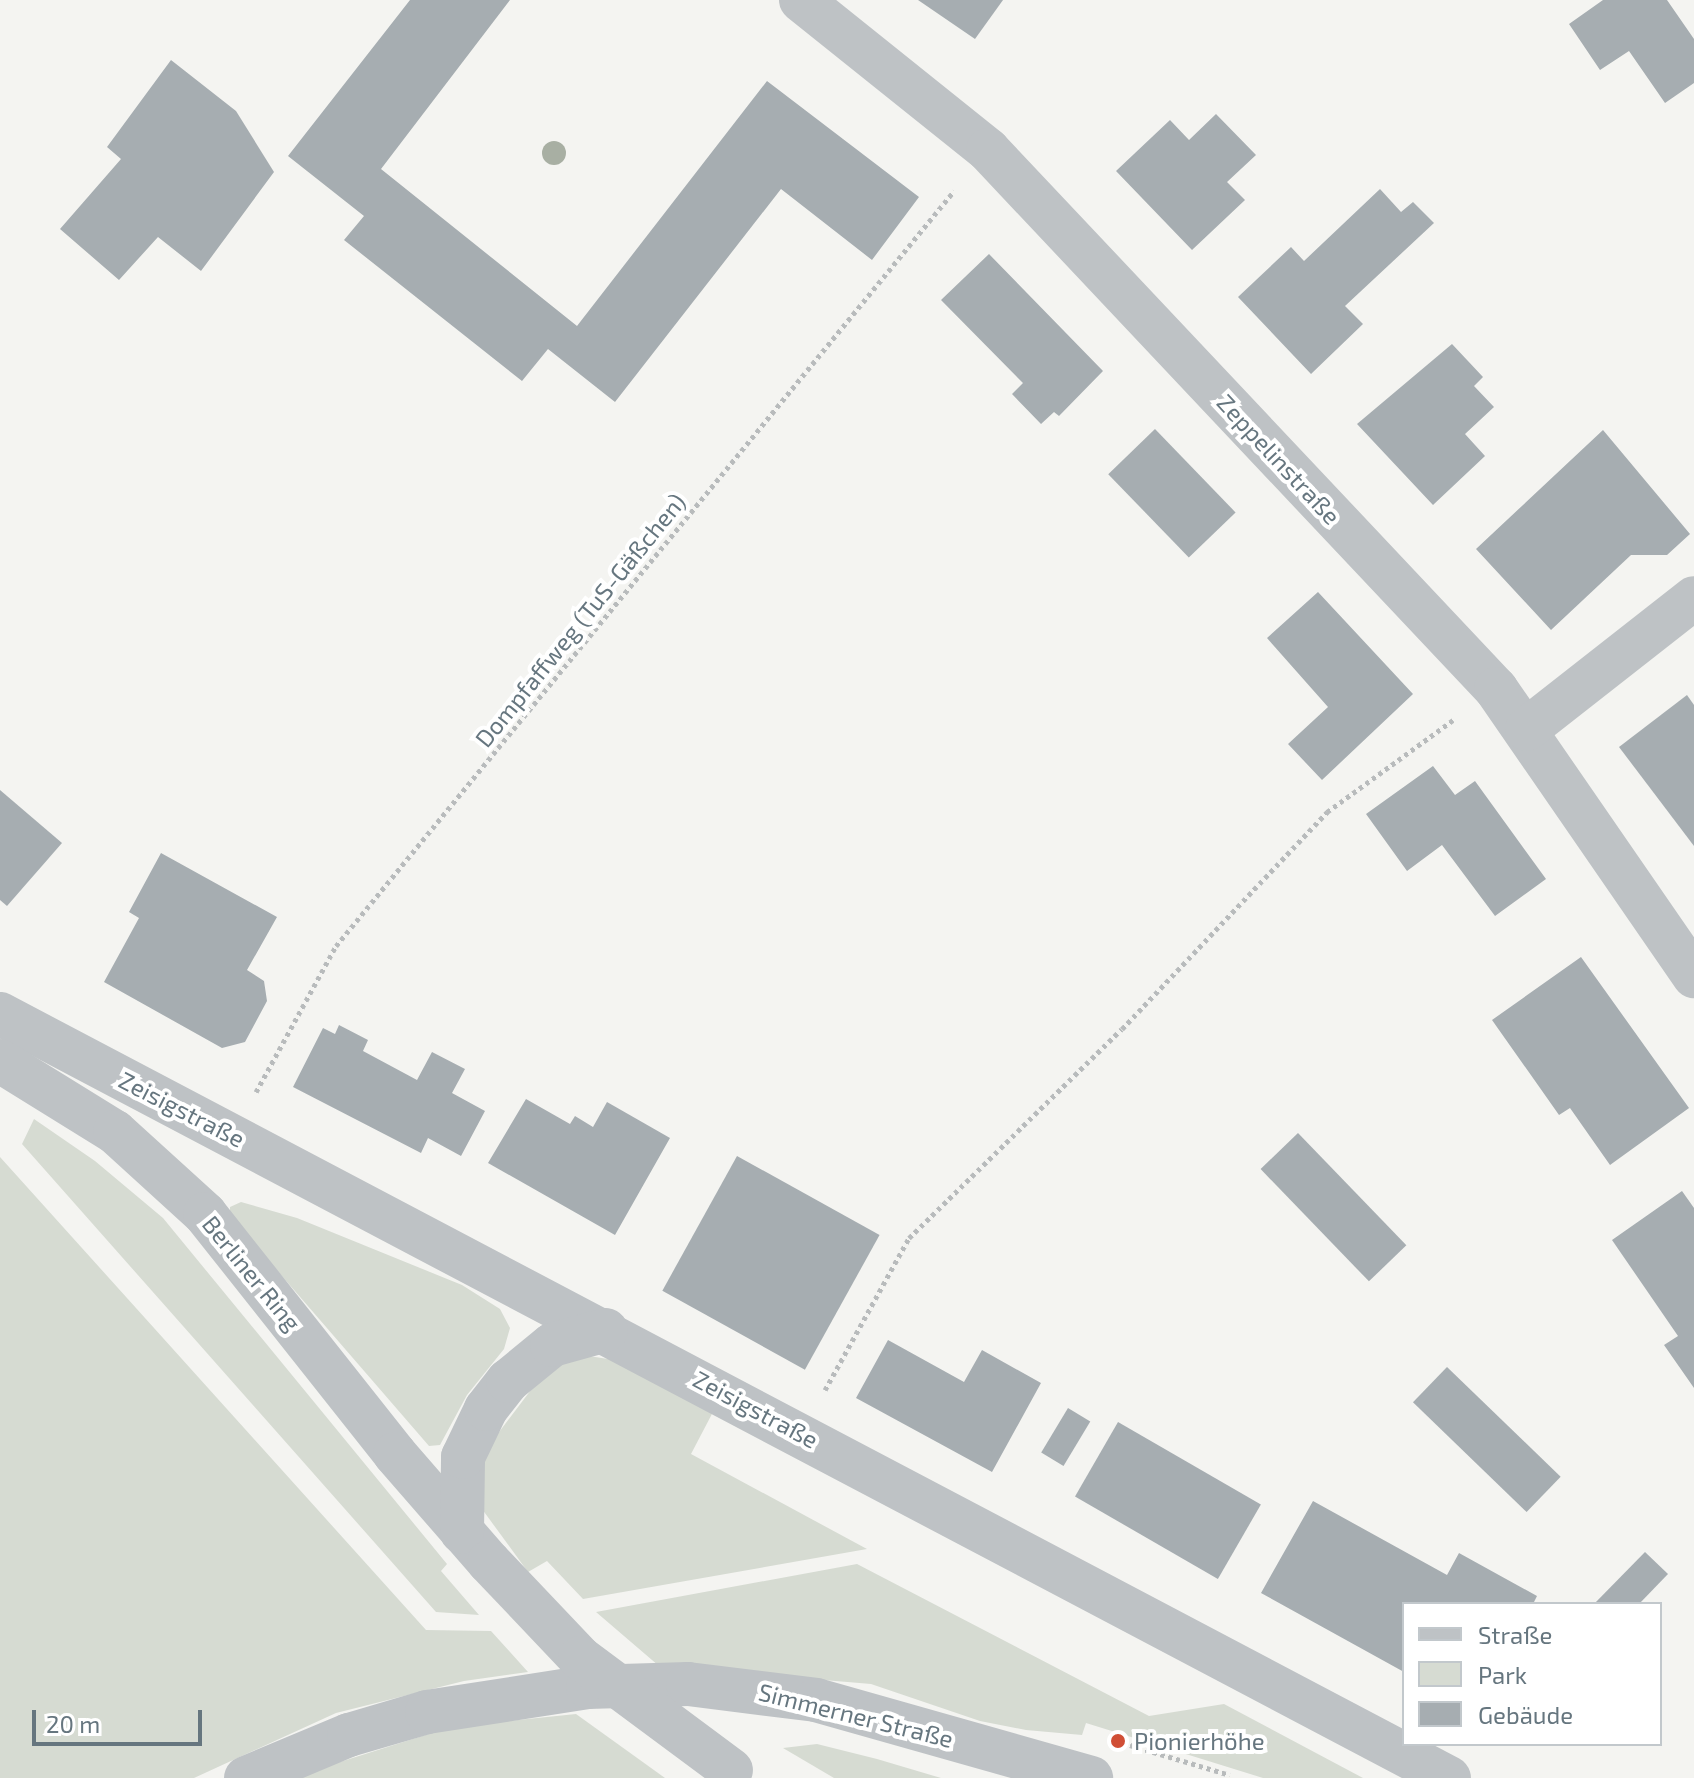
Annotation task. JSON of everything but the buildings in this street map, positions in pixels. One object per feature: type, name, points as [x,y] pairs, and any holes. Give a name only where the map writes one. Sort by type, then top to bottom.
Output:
[{"type":"street","name":"Zeppelinstraße","points":[[801,0],[988,150],[1496,689],[1527,729],[1694,976]]},
{"type":"street","points":[[1527,729],[1694,598]]},
{"type":"street","points":[[0,979],[5,1032]]},
{"type":"street","name":"Zeisigstraße","points":[[5,1032],[60,1046],[606,1330],[1449,1778]]},
{"type":"street","name":"Berliner Ring","points":[[5,1032],[196,1205],[476,1547],[580,1658],[738,1774]]},
{"type":"street","points":[[476,1547],[463,1457],[486,1409],[508,1381],[552,1345],[606,1330]]},
{"type":"street","name":"Simmerner Straße","points":[[246,1778],[349,1735],[427,1712],[588,1687],[688,1684],[816,1700],[1091,1778]]},
{"type":"path","name":"Dompfaffweg (TuS-Gäßchen)","points":[[232,1135],[336,946],[988,150]]},
{"type":"path","points":[[801,1433],[909,1238],[1122,1029],[1327,812],[1496,689]]},
{"type":"path","points":[[1118,1741],[1230,1775]]},
{"type":"green space","points":[[34,1119],[95,1161],[163,1218],[447,1564],[441,1571],[479,1615],[436,1612],[22,1144]]},
{"type":"green space","points":[[0,1157],[426,1630],[491,1631],[528,1672],[464,1681],[336,1713],[194,1778],[0,1778]]},
{"type":"green space","points":[[241,1202],[297,1218],[462,1285],[500,1309],[510,1328],[504,1349],[467,1395],[440,1445],[429,1446],[230,1216],[230,1207]]},
{"type":"green space","points":[[589,1356],[627,1362],[713,1412],[691,1454],[867,1549],[583,1599],[547,1561],[528,1572],[482,1509],[478,1479],[487,1448],[540,1378],[562,1362]]},
{"type":"green space","points":[[857,1564],[1149,1716],[1224,1704],[1363,1778],[1263,1778],[1086,1723],[1082,1735],[1026,1730],[980,1721],[871,1684],[659,1666],[596,1612]]},
{"type":"green space","points":[[576,1714],[665,1778],[289,1778],[451,1727]]},
{"type":"green space","points":[[817,1744],[941,1778],[834,1778],[783,1748]]},
{"type":"place","name":"Pionierhöhe","points":[[1118,1741]]}]
